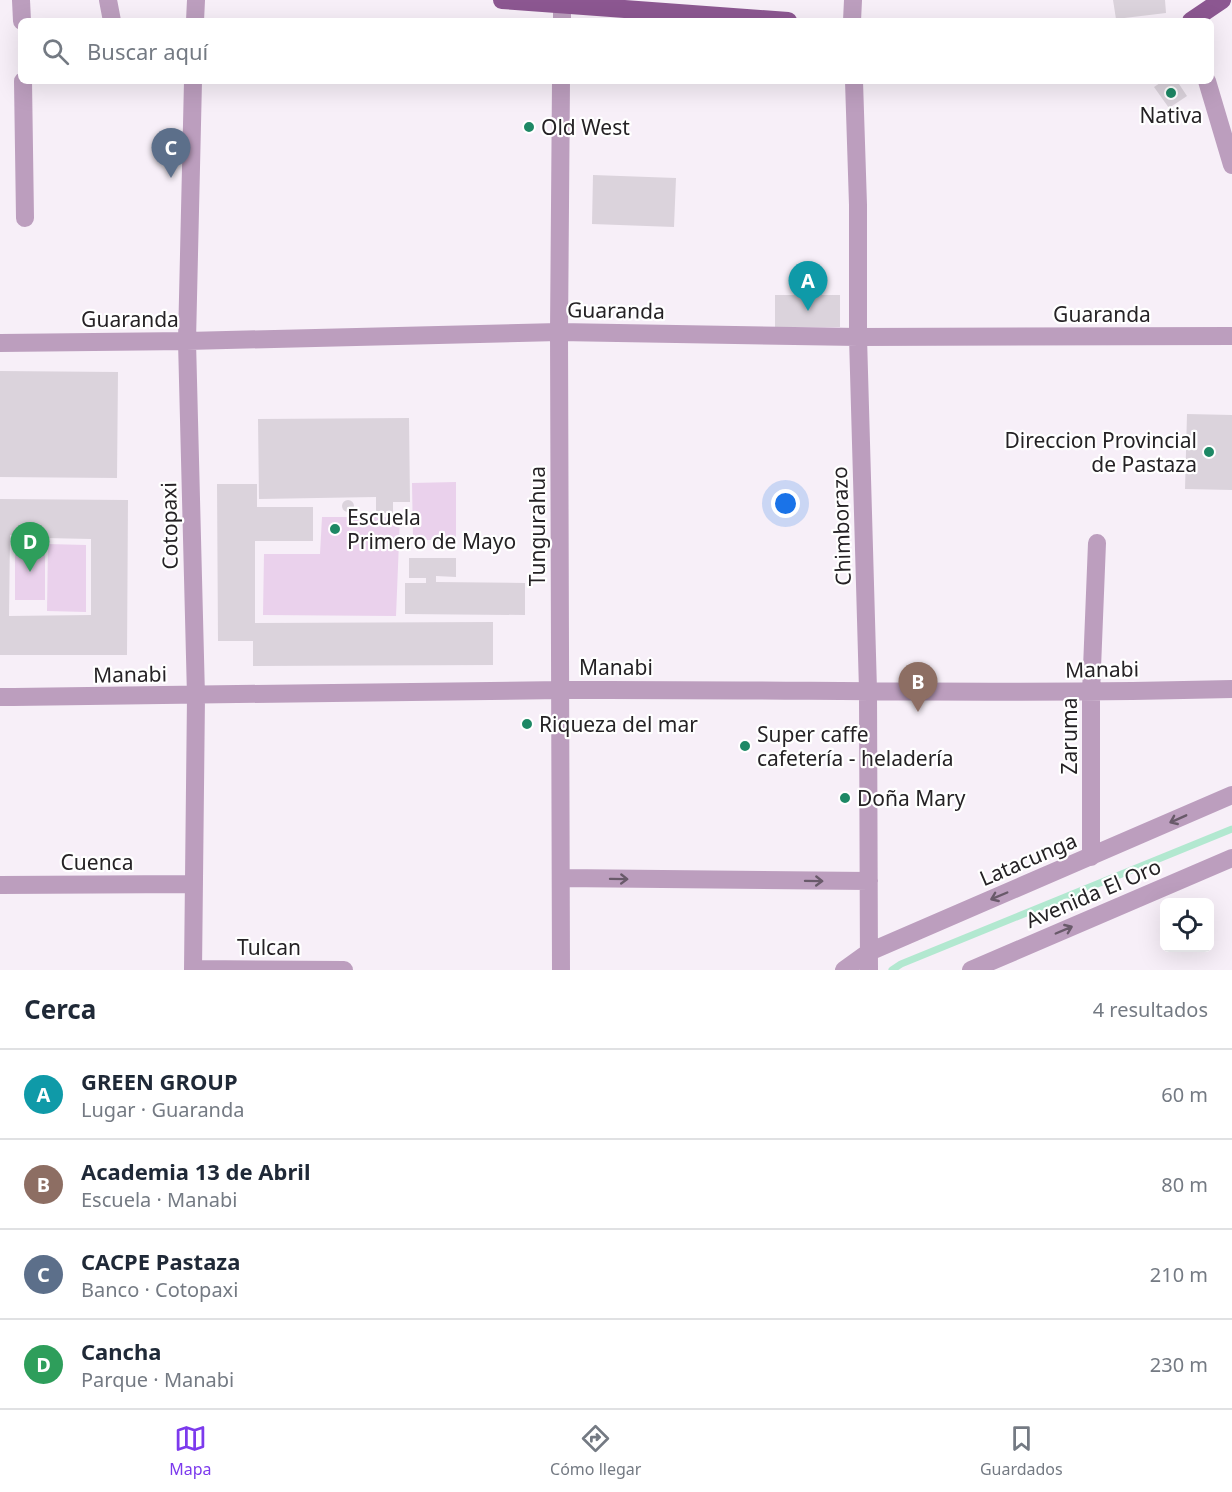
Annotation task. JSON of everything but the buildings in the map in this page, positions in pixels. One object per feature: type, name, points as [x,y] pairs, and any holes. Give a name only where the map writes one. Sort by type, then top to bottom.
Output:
[{"type":"main road","points":[[502,0],[562,9],[732,18]]},
{"type":"main road","points":[[1195,18],[1222,0]]},
{"type":"street","points":[[21,0],[22,18]]},
{"type":"street","points":[[108,0],[111,18]]},
{"type":"street","points":[[195,18],[196,0]]},
{"type":"street","points":[[852,18],[853,0]]},
{"type":"street","points":[[23,84],[25,218]]},
{"type":"street","name":"Cotopaxi","points":[[193,84],[187,341],[196,696],[193,969]]},
{"type":"street","name":"Tungurahua","points":[[561,84],[559,332],[561,970]]},
{"type":"street","name":"Chimborazo","points":[[854,84],[867,690],[869,962]]},
{"type":"street","points":[[1208,84],[1232,165]]},
{"type":"street","name":"Guaranda","points":[[0,343],[559,332],[858,337],[1232,336]]},
{"type":"street","name":"Zaruma","points":[[1091,857],[1091,693],[1097,543]]},
{"type":"street","name":"Manabi","points":[[0,697],[560,690],[1091,693],[1232,689]]},
{"type":"street","name":"Latacunga","points":[[844,970],[869,962],[1091,857],[1232,795]]},
{"type":"street","name":"Avenida El Oro","points":[[971,970],[1232,858]]},
{"type":"street","points":[[561,878],[869,881]]},
{"type":"street","name":"Cuenca","points":[[0,885],[194,885]]},
{"type":"street","name":"Tulcan","points":[[193,969],[344,970]]},
{"type":"shaded area","points":[[456,482],[456,540],[413,540],[412,483]]},
{"type":"shaded area","points":[[322,517],[400,517],[396,616],[263,615],[264,554],[320,554]]},
{"type":"shaded area","points":[[15,543],[45,543],[45,600],[15,600]]},
{"type":"shaded area","points":[[48,544],[86,545],[86,612],[47,611]]},
{"type":"waterway","points":[[892,970],[901,964],[1232,829]]},
{"type":"place","name":"Nativa","points":[[1171,93]]},
{"type":"place","name":"Old West","points":[[529,127]]},
{"type":"place","name":"CACPE Pastaza","points":[[171,178]]},
{"type":"place","name":"GREEN GROUP","points":[[808,311]]},
{"type":"place","name":"Direccion Provincial de Pastaza","points":[[1209,452]]},
{"type":"place","name":"Escuela Primero de Mayo","points":[[335,529]]},
{"type":"place","name":"Cancha","points":[[30,572]]},
{"type":"place","name":"Academia 13 de Abril","points":[[918,712]]},
{"type":"place","name":"Riqueza del mar","points":[[527,724]]},
{"type":"place","name":"Super caffe cafetería - heladería","points":[[745,746]]},
{"type":"place","name":"Doña Mary","points":[[845,798]]}]
